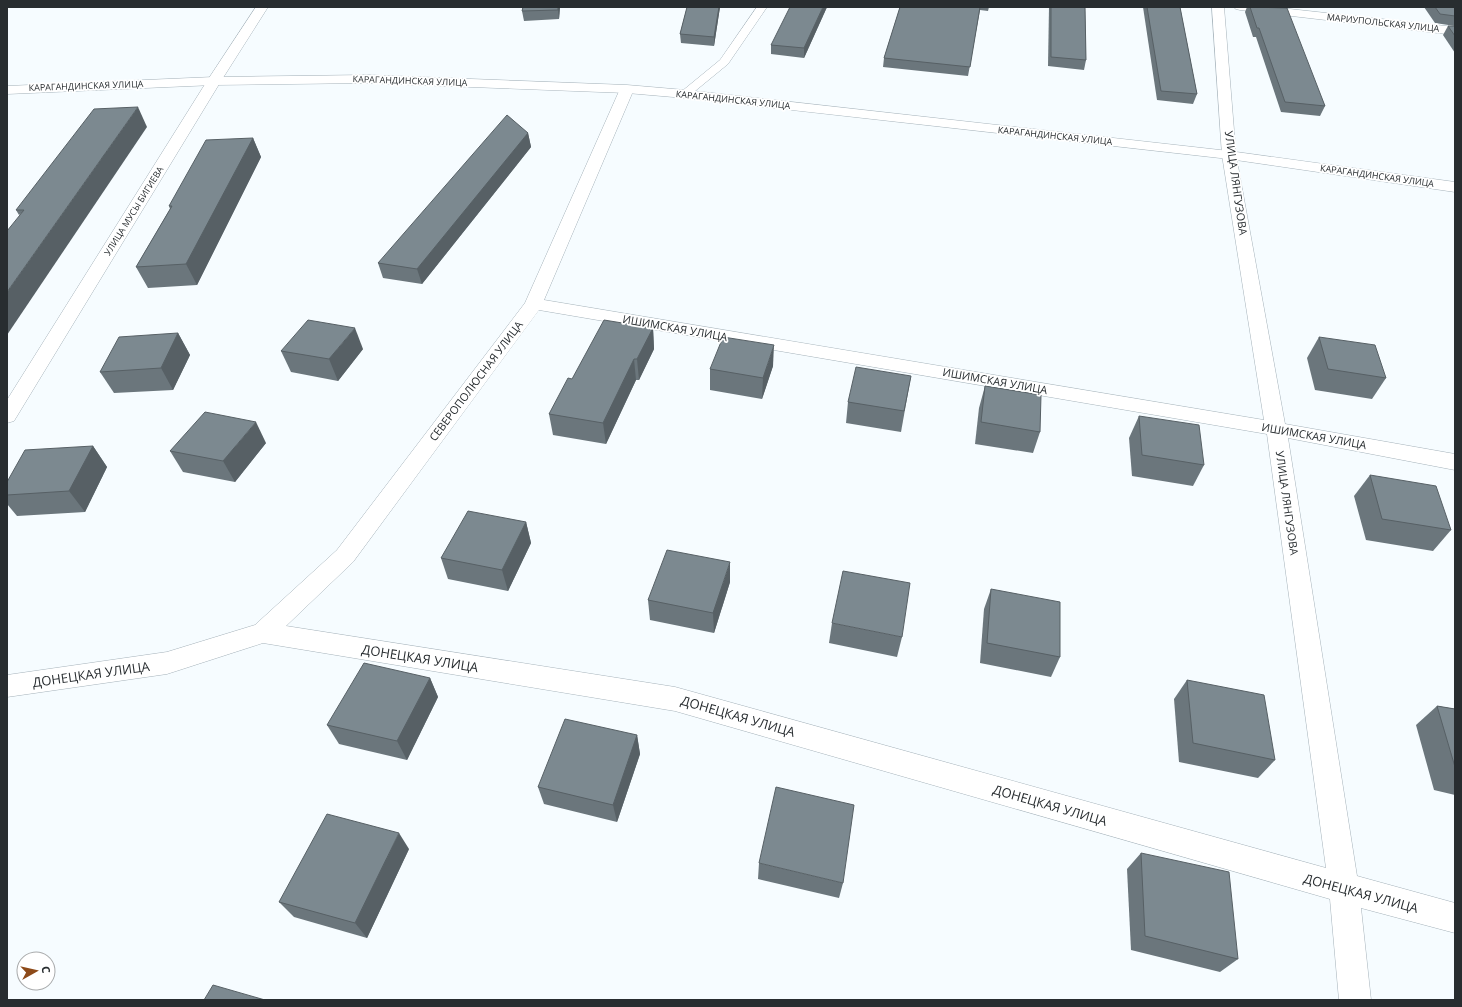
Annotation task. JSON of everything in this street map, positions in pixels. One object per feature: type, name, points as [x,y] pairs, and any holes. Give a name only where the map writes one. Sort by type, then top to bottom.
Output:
[{"type":"street","name":"УЛИЦА МУСЫ БИГИЕВА","points":[[7,416],[214,81],[262,7]]},
{"type":"street","name":"УЛИЦА ЛЯНГУЗОВА","points":[[1218,7],[1229,156],[1276,429],[1344,888],[1355,1000]]},
{"type":"street","name":"МАРИУПОЛЬСКАЯ УЛИЦА","points":[[1240,7],[1455,31]]},
{"type":"street","name":"КАРАГАНДИНСКАЯ УЛИЦА","points":[[7,90],[214,81],[367,79],[627,89],[685,94],[1229,156],[1455,187]]},
{"type":"street","name":"СЕВЕРОПОЛЮСНАЯ УЛИЦА","points":[[263,633],[344,556],[534,304],[627,89]]},
{"type":"street","name":"ИШИМСКАЯ УЛИЦА","points":[[534,304],[1276,429],[1455,462]]},
{"type":"street","name":"ДОНЕЦКАЯ УЛИЦА","points":[[7,686],[167,663],[263,633],[675,699],[1455,918]]},
{"type":"lane","points":[[685,94],[724,62],[762,7]]},
{"type":"building","points":[[523,7],[558,7],[558,10],[522,11]]},
{"type":"building","points":[[687,7],[719,7],[714,37],[680,34]]},
{"type":"building","points":[[790,7],[823,7],[804,48],[771,45]]},
{"type":"building","points":[[900,7],[980,7],[970,67],[884,58]]},
{"type":"building","points":[[1051,7],[1085,7],[1086,60],[1051,57]]},
{"type":"building","points":[[1147,7],[1180,7],[1197,94],[1161,91]]},
{"type":"building","points":[[1250,7],[1287,8],[1325,106],[1285,102]]},
{"type":"building","points":[[1435,7],[1455,7],[1455,16],[1440,14]]},
{"type":"building","points":[[1448,26],[1455,26],[1455,36]]},
{"type":"building","points":[[138,107],[7,292],[7,231],[24,210],[16,210],[94,109]]},
{"type":"building","points":[[507,115],[528,133],[417,269],[378,263]]},
{"type":"building","points":[[253,138],[186,264],[136,267],[172,206],[169,206],[206,140]]},
{"type":"building","points":[[308,320],[355,328],[329,359],[281,351]]},
{"type":"building","points":[[604,320],[653,328],[637,359],[634,359],[603,423],[549,414],[568,378],[572,379]]},
{"type":"building","points":[[178,333],[161,368],[100,372],[119,337]]},
{"type":"building","points":[[723,337],[774,345],[763,378],[710,369]]},
{"type":"building","points":[[1319,337],[1375,345],[1386,378],[1328,369]]},
{"type":"building","points":[[856,367],[911,376],[904,411],[848,402]]},
{"type":"building","points":[[985,386],[1041,395],[1040,432],[981,422]]},
{"type":"building","points":[[205,412],[256,422],[223,461],[170,451]]},
{"type":"building","points":[[1139,416],[1199,425],[1204,465],[1142,455]]},
{"type":"building","points":[[93,446],[69,491],[7,495],[7,482],[25,450]]},
{"type":"building","points":[[1370,475],[1436,486],[1451,530],[1382,519]]},
{"type":"building","points":[[468,511],[526,522],[502,570],[441,558]]},
{"type":"building","points":[[667,550],[730,562],[713,613],[648,600]]},
{"type":"building","points":[[843,571],[910,583],[902,637],[832,623]]},
{"type":"building","points":[[991,589],[1060,602],[1060,657],[987,643]]},
{"type":"building","points":[[364,663],[430,678],[397,741],[327,725]]},
{"type":"building","points":[[1187,680],[1264,695],[1275,760],[1193,743]]},
{"type":"building","points":[[1437,706],[1455,709],[1455,767]]},
{"type":"building","points":[[565,719],[637,735],[613,805],[538,787]]},
{"type":"building","points":[[776,787],[854,805],[843,883],[759,863]]},
{"type":"building","points":[[327,814],[399,833],[355,923],[279,902]]},
{"type":"building","points":[[1141,853],[1229,872],[1238,959],[1145,936]]},
{"type":"building","points":[[213,985],[265,1000],[204,1000]]}]
